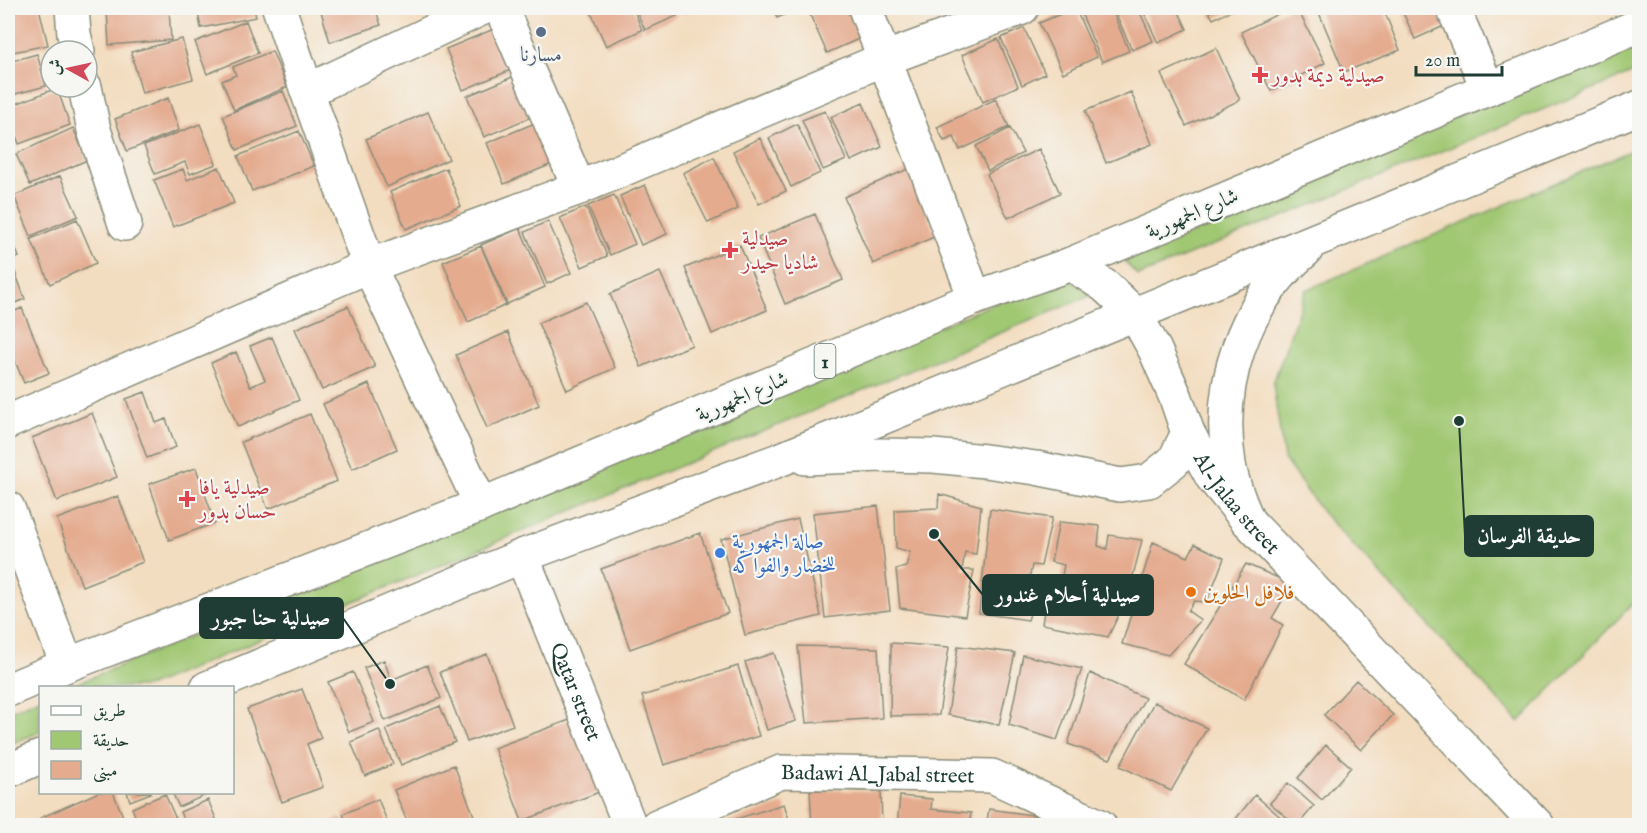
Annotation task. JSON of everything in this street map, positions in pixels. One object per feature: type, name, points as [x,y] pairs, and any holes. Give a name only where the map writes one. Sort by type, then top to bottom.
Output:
[{"type":"street","points":[[72,8],[75,39]]},
{"type":"street","points":[[279,8],[369,266],[481,505]]},
{"type":"street","points":[[307,91],[483,8]]},
{"type":"street","points":[[501,8],[579,188]]},
{"type":"street","points":[[865,8],[975,298]]},
{"type":"street","points":[[8,422],[369,266],[579,188],[884,59],[1022,8]]},
{"type":"street","points":[[1454,8],[1488,89]]},
{"type":"street","name":"شارع الجمهورية","points":[[8,690],[481,505],[975,298],[1071,264],[1640,25]]},
{"type":"street","points":[[88,99],[94,130],[125,224]]},
{"type":"street","points":[[209,686],[522,556],[779,460],[1640,107]]},
{"type":"street","points":[[1248,521],[1229,466],[1225,409],[1229,380],[1236,353],[1261,300],[1277,277],[1320,238]]},
{"type":"street","name":"Al-Jalaa street","points":[[1071,264],[1106,286],[1135,314],[1155,350],[1188,433],[1212,477],[1248,521],[1538,825]]},
{"type":"street","points":[[779,460],[882,454],[933,456],[1036,468],[1120,484],[1149,481],[1174,461],[1188,433]]},
{"type":"street","points":[[8,508],[67,665]]},
{"type":"street","name":"Qatar street","points":[[522,556],[630,825]]},
{"type":"street","points":[[8,771],[39,757]]},
{"type":"street","name":"Badawi Al_Jabal street","points":[[657,825],[781,772],[992,776],[1100,825]]},
{"type":"green space","points":[[1639,41],[1639,70],[1138,276],[1119,255]]},
{"type":"green space","points":[[1639,147],[1639,597],[1519,722],[1322,512],[1284,459],[1273,384],[1306,290]]},
{"type":"green space","points":[[1063,275],[1092,295],[149,686],[71,686]]},
{"type":"green space","points":[[39,698],[39,732],[8,745],[8,712]]},
{"type":"building","points":[[39,8],[47,39],[39,39],[39,47],[8,53],[8,12]]},
{"type":"building","points":[[169,8],[171,40],[109,45],[107,10]]},
{"type":"building","points":[[197,8],[254,8],[256,17],[201,28]]},
{"type":"building","points":[[320,8],[375,8],[381,25],[330,42]]},
{"type":"building","points":[[589,8],[633,8],[642,30],[606,46]]},
{"type":"building","points":[[635,8],[673,8],[677,16],[645,30]]},
{"type":"building","points":[[680,8],[698,8],[683,14]]},
{"type":"building","points":[[773,8],[800,8],[777,18]]},
{"type":"building","points":[[807,8],[861,8],[872,33],[827,53]]},
{"type":"building","points":[[1075,8],[1097,57],[1063,73],[1039,23]]},
{"type":"building","points":[[1079,8],[1111,8],[1129,51],[1102,62]]},
{"type":"building","points":[[1113,8],[1138,8],[1153,41],[1132,50]]},
{"type":"building","points":[[1142,8],[1177,8],[1187,29],[1158,43]]},
{"type":"building","points":[[1207,8],[1237,8],[1213,19]]},
{"type":"building","points":[[1290,8],[1297,8],[1325,63],[1271,91],[1241,32]]},
{"type":"building","points":[[1317,8],[1383,8],[1400,50],[1344,72]]},
{"type":"building","points":[[1401,8],[1447,8],[1453,22],[1415,39]]},
{"type":"building","points":[[246,21],[258,53],[207,74],[195,42]]},
{"type":"building","points":[[501,26],[518,67],[463,90],[446,49]]},
{"type":"building","points":[[1024,28],[1045,74],[1022,85],[1001,38]]},
{"type":"building","points":[[182,39],[193,79],[142,93],[131,52]]},
{"type":"building","points":[[998,39],[1018,86],[983,102],[962,55]]},
{"type":"building","points":[[1216,48],[1240,100],[1186,126],[1161,74]]},
{"type":"building","points":[[272,51],[287,87],[234,110],[222,81],[236,75],[233,67]]},
{"type":"building","points":[[37,54],[39,88],[8,96],[8,62]]},
{"type":"building","points":[[522,73],[538,114],[484,137],[467,96]]},
{"type":"building","points":[[283,91],[297,126],[237,150],[223,116]]},
{"type":"building","points":[[1131,92],[1152,144],[1106,163],[1085,111]]},
{"type":"building","points":[[39,95],[39,99],[61,99],[70,125],[19,144],[8,107]]},
{"type":"building","points":[[168,98],[179,130],[127,151],[115,119]]},
{"type":"building","points":[[996,99],[1009,127],[960,150],[954,137],[944,141],[937,127]]},
{"type":"building","points":[[863,103],[882,147],[851,161],[831,117]]},
{"type":"building","points":[[825,111],[846,160],[823,170],[802,120]]},
{"type":"building","points":[[428,112],[449,159],[387,187],[366,139]]},
{"type":"building","points":[[542,120],[559,161],[504,184],[487,143]]},
{"type":"building","points":[[200,124],[216,164],[190,174],[185,162],[155,174],[144,146]]},
{"type":"building","points":[[797,124],[820,173],[791,187],[769,138]]},
{"type":"building","points":[[73,128],[87,160],[30,185],[16,154]]},
{"type":"building","points":[[1010,128],[1023,153],[988,171],[976,146]]},
{"type":"building","points":[[299,131],[314,166],[252,191],[238,156]]},
{"type":"building","points":[[760,138],[786,191],[759,204],[733,151]]},
{"type":"building","points":[[1039,149],[1060,193],[1008,218],[987,174]]},
{"type":"building","points":[[714,157],[738,209],[708,223],[683,173]]},
{"type":"building","points":[[219,167],[234,203],[173,227],[154,180],[183,169],[187,180]]},
{"type":"building","points":[[446,168],[461,206],[406,229],[390,192]]},
{"type":"building","points":[[908,169],[936,236],[873,264],[844,197]]},
{"type":"building","points":[[60,176],[78,216],[31,236],[14,196]]},
{"type":"building","points":[[645,185],[667,234],[641,245],[620,196]]},
{"type":"building","points":[[614,195],[635,244],[610,255],[588,206]]},
{"type":"building","points":[[586,207],[607,256],[582,267],[560,218]]},
{"type":"building","points":[[815,214],[843,280],[785,304],[758,238]]},
{"type":"building","points":[[77,219],[96,263],[50,284],[31,239]]},
{"type":"building","points":[[548,221],[571,273],[547,284],[525,232]]},
{"type":"building","points":[[520,228],[545,287],[507,304],[481,245]]},
{"type":"building","points":[[8,229],[19,257],[8,261]]},
{"type":"building","points":[[740,245],[767,310],[712,334],[685,268]]},
{"type":"building","points":[[481,246],[506,305],[468,322],[443,262]]},
{"type":"building","points":[[14,269],[25,299],[8,306],[8,271]]},
{"type":"building","points":[[660,272],[692,345],[641,367],[610,294]]},
{"type":"building","points":[[586,302],[615,368],[567,390],[538,323]]},
{"type":"building","points":[[348,306],[375,367],[322,390],[295,329]]},
{"type":"building","points":[[22,308],[49,373],[24,383],[13,356],[8,358],[8,314]]},
{"type":"building","points":[[508,332],[539,405],[487,428],[456,355]]},
{"type":"building","points":[[272,337],[299,400],[238,427],[211,363],[236,352],[250,387],[265,380],[250,346]]},
{"type":"building","points":[[369,384],[397,449],[352,469],[323,404]]},
{"type":"building","points":[[145,392],[156,423],[166,419],[176,447],[147,458],[126,399]]},
{"type":"building","points":[[92,413],[117,477],[57,501],[32,438]]},
{"type":"building","points":[[310,414],[337,481],[268,509],[241,442]]},
{"type":"building","points":[[196,468],[215,523],[169,540],[149,484]]},
{"type":"building","points":[[939,494],[981,506],[976,554],[965,552],[962,570],[974,570],[965,616],[900,608],[896,569],[906,567],[910,552],[896,548],[895,510],[938,508]]},
{"type":"building","points":[[118,496],[143,562],[82,586],[57,519]]},
{"type":"building","points":[[878,506],[890,610],[825,618],[813,513]]},
{"type":"building","points":[[990,509],[1052,518],[1041,566],[1032,565],[1029,581],[1040,582],[1028,620],[979,613]]},
{"type":"building","points":[[798,519],[821,616],[745,635],[721,539]]},
{"type":"building","points":[[1059,522],[1100,526],[1098,546],[1107,549],[1109,535],[1142,540],[1132,580],[1121,579],[1118,595],[1127,598],[1108,637],[1042,624],[1049,581],[1061,581],[1064,565],[1051,562]]},
{"type":"building","points":[[700,533],[728,613],[630,649],[601,569]]},
{"type":"building","points":[[1153,542],[1188,557],[1195,544],[1224,558],[1207,602],[1194,601],[1188,611],[1201,620],[1168,655],[1122,644]]},
{"type":"building","points":[[1246,564],[1292,584],[1272,618],[1283,625],[1244,700],[1184,664]]},
{"type":"building","points":[[891,643],[949,647],[939,715],[890,716]]},
{"type":"building","points":[[798,646],[878,648],[882,718],[806,723]]},
{"type":"building","points":[[958,646],[1015,653],[999,725],[948,715]]},
{"type":"building","points":[[774,653],[796,721],[767,730],[745,662]]},
{"type":"building","points":[[487,654],[513,725],[467,742],[440,672]]},
{"type":"building","points":[[1023,655],[1082,669],[1057,740],[1009,725]]},
{"type":"building","points":[[384,660],[391,680],[427,665],[441,698],[385,721],[364,668]]},
{"type":"building","points":[[738,666],[759,736],[664,765],[642,696]]},
{"type":"building","points":[[353,672],[374,722],[349,732],[328,682]]},
{"type":"building","points":[[1090,673],[1145,698],[1110,759],[1068,744]]},
{"type":"building","points":[[1356,680],[1393,715],[1361,750],[1324,715]]},
{"type":"building","points":[[302,689],[321,738],[307,744],[323,787],[282,802],[247,709]]},
{"type":"building","points":[[1154,702],[1207,728],[1171,791],[1120,766]]},
{"type":"building","points":[[440,706],[455,742],[401,765],[386,729]]},
{"type":"building","points":[[575,718],[602,791],[522,821],[494,748]]},
{"type":"building","points":[[379,730],[393,764],[365,776],[351,742]]},
{"type":"building","points":[[1326,745],[1351,767],[1322,800],[1298,778]]},
{"type":"building","points":[[454,765],[478,826],[423,826],[421,821],[409,826],[394,790]]},
{"type":"building","points":[[1288,783],[1314,806],[1297,826],[1270,803]]},
{"type":"building","points":[[810,790],[881,791],[882,826],[812,826]]},
{"type":"building","points":[[94,794],[114,794],[127,826],[44,826],[40,818]]},
{"type":"building","points":[[128,794],[148,794],[130,801]]},
{"type":"building","points":[[165,794],[179,826],[139,826],[132,808]]},
{"type":"building","points":[[173,794],[208,794],[179,807]]},
{"type":"building","points":[[1255,795],[1291,826],[1230,826]]},
{"type":"building","points":[[900,796],[932,799],[931,809],[971,813],[969,826],[897,826]]},
{"type":"building","points":[[378,799],[389,826],[348,826],[343,814]]},
{"type":"building","points":[[208,800],[219,826],[186,826],[180,812]]},
{"type":"building","points":[[784,804],[791,826],[717,826],[717,825]]},
{"type":"building","points":[[989,809],[1046,817],[1045,826],[986,826]]},
{"type":"building","points":[[341,818],[344,826],[323,826],[323,825]]},
{"type":"place","name":"مسارنا","points":[[541,32]]},
{"type":"place","name":"صيدلية ديمة بدور","points":[[1260,75]]},
{"type":"place","name":"صيدلية شاديا حيدر","points":[[730,250]]},
{"type":"place","name":"حديقة الفرسان","points":[[1459,421]]},
{"type":"place","name":"صيدلية يافا حسان بدور","points":[[187,499]]},
{"type":"place","name":"صيدلية أحلام غندور","points":[[934,534]]},
{"type":"place","name":"صالة الجمهورية للخضار والفواكه","points":[[720,553]]},
{"type":"place","name":"فلافل الحلوين","points":[[1191,592]]},
{"type":"place","name":"صيدلية حنا جبور","points":[[390,684]]}]
